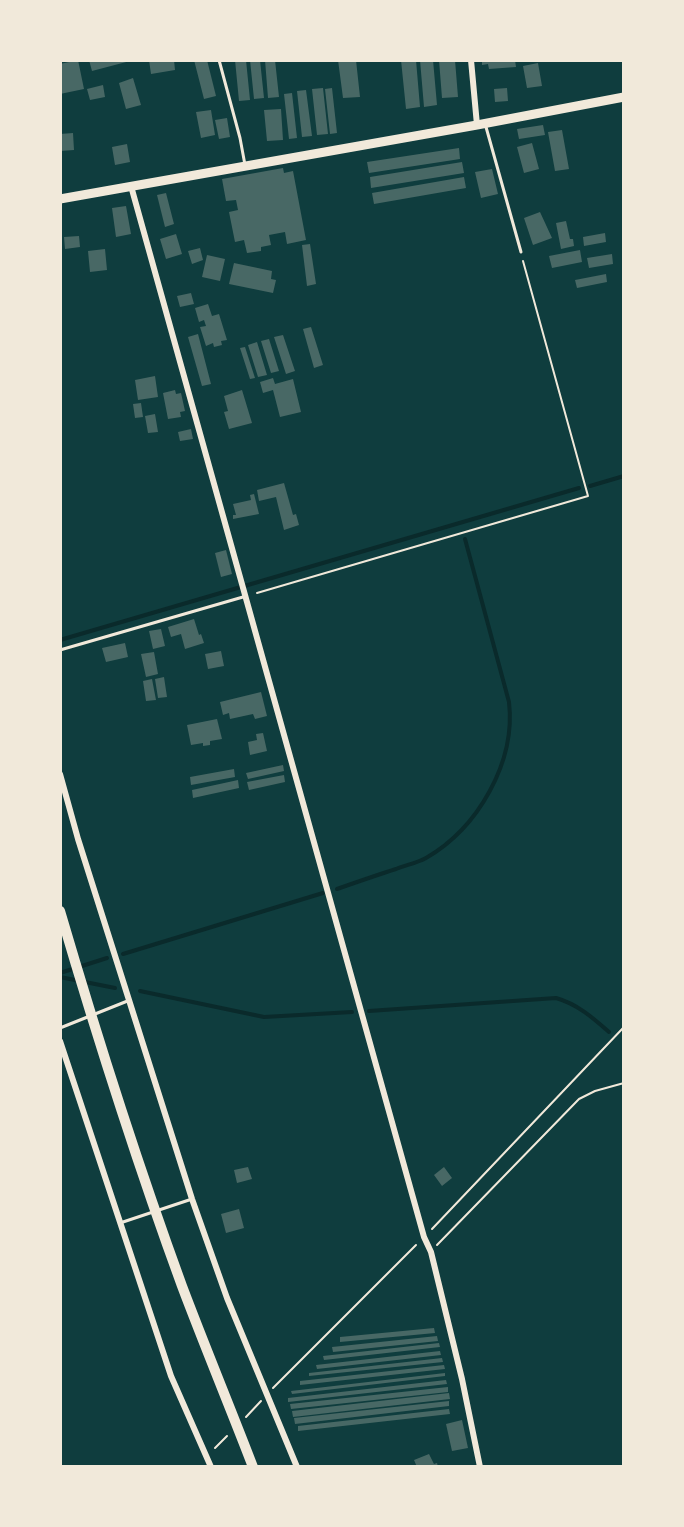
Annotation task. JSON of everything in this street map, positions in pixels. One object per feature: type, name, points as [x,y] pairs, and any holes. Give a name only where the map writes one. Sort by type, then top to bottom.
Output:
[{"type":"highway","points":[[60,197],[624,97]]},
{"type":"highway","points":[[60,911],[159,1222],[253,1467]]},
{"type":"street","points":[[471,60],[481,124]]},
{"type":"street","points":[[131,186],[424,1237],[431,1252],[480,1467]]},
{"type":"street","points":[[60,774],[192,1199],[227,1298],[297,1467]]},
{"type":"street","points":[[60,1041],[171,1376],[211,1467]]},
{"type":"lane","points":[[219,60],[245,166]]},
{"type":"lane","points":[[481,124],[521,252]]},
{"type":"lane","points":[[60,650],[246,594]]},
{"type":"lane","points":[[60,1028],[130,1000]]},
{"type":"lane","points":[[120,1223],[192,1199]]},
{"type":"path","points":[[246,594],[588,496],[521,252]]},
{"type":"path","points":[[267,1395],[424,1237],[624,1027]]},
{"type":"path","points":[[431,1252],[579,1099],[624,1083]]},
{"type":"building","points":[[78,60],[84,89],[60,94],[60,64]]},
{"type":"building","points":[[89,60],[130,60],[130,61],[92,71]]},
{"type":"building","points":[[149,60],[174,60],[175,70],[151,74]]},
{"type":"building","points":[[194,60],[207,60],[216,96],[204,99]]},
{"type":"building","points":[[235,60],[246,60],[250,100],[239,101]]},
{"type":"building","points":[[250,60],[260,60],[264,98],[254,99]]},
{"type":"building","points":[[265,60],[275,60],[279,97],[268,98]]},
{"type":"building","points":[[338,60],[356,60],[360,97],[343,98]]},
{"type":"building","points":[[401,60],[416,60],[420,107],[406,109]]},
{"type":"building","points":[[420,60],[433,60],[437,105],[424,107]]},
{"type":"building","points":[[439,60],[455,60],[458,97],[442,98]]},
{"type":"building","points":[[482,60],[515,60],[516,67],[489,69],[488,64],[482,65]]},
{"type":"building","points":[[538,63],[542,86],[527,88],[523,66]]},
{"type":"building","points":[[133,78],[141,105],[126,109],[119,83]]},
{"type":"building","points":[[103,85],[105,97],[90,100],[87,89]]},
{"type":"building","points":[[323,88],[328,134],[317,135],[312,89]]},
{"type":"building","points":[[332,88],[337,133],[330,134],[325,89]]},
{"type":"building","points":[[507,88],[508,101],[495,102],[494,89]]},
{"type":"building","points":[[306,90],[312,136],[302,137],[297,91]]},
{"type":"building","points":[[292,93],[297,138],[289,139],[284,94]]},
{"type":"building","points":[[281,109],[283,140],[267,141],[264,110]]},
{"type":"building","points":[[211,110],[215,135],[201,138],[196,112]]},
{"type":"building","points":[[227,118],[230,137],[219,139],[215,120]]},
{"type":"building","points":[[543,125],[545,135],[519,139],[517,129]]},
{"type":"building","points":[[562,130],[569,169],[555,171],[548,132]]},
{"type":"building","points":[[73,133],[74,150],[60,151],[60,134]]},
{"type":"building","points":[[532,143],[539,169],[524,173],[517,147]]},
{"type":"building","points":[[127,144],[130,162],[115,165],[112,147]]},
{"type":"building","points":[[459,148],[460,159],[369,173],[367,162]]},
{"type":"building","points":[[462,162],[464,173],[371,188],[370,177]]},
{"type":"building","points":[[283,168],[284,173],[293,171],[306,240],[287,244],[285,232],[269,235],[271,245],[261,247],[261,251],[247,253],[244,240],[235,242],[229,212],[238,210],[236,200],[226,201],[222,179]]},
{"type":"building","points":[[492,169],[498,194],[481,198],[475,172]]},
{"type":"building","points":[[464,177],[466,188],[374,204],[372,193]]},
{"type":"building","points":[[166,193],[174,224],[165,227],[157,195]]},
{"type":"building","points":[[126,206],[131,234],[116,237],[112,208]]},
{"type":"building","points":[[540,212],[552,238],[533,245],[524,218]]},
{"type":"building","points":[[566,221],[574,246],[561,249],[556,223]]},
{"type":"building","points":[[605,233],[606,242],[584,246],[583,237]]},
{"type":"building","points":[[176,234],[182,254],[166,259],[160,239]]},
{"type":"building","points":[[79,236],[80,247],[65,249],[64,237]]},
{"type":"building","points":[[310,244],[316,284],[307,286],[302,245]]},
{"type":"building","points":[[200,248],[203,260],[192,264],[188,251]]},
{"type":"building","points":[[105,249],[107,270],[90,272],[88,251]]},
{"type":"building","points":[[580,250],[582,262],[552,268],[549,256]]},
{"type":"building","points":[[612,254],[613,264],[589,268],[587,258]]},
{"type":"building","points":[[207,255],[225,259],[220,281],[202,277]]},
{"type":"building","points":[[234,263],[272,271],[271,279],[276,280],[273,293],[229,284]]},
{"type":"building","points":[[606,274],[607,282],[577,288],[575,280]]},
{"type":"building","points":[[191,293],[194,304],[180,307],[177,296]]},
{"type":"building","points":[[208,304],[212,316],[219,314],[227,340],[214,347],[213,343],[206,346],[200,327],[206,326],[204,320],[199,322],[195,308]]},
{"type":"building","points":[[311,327],[323,365],[314,368],[303,329]]},
{"type":"building","points":[[198,334],[211,384],[202,386],[188,337]]},
{"type":"building","points":[[283,335],[295,371],[286,374],[274,337]]},
{"type":"building","points":[[269,339],[279,371],[271,373],[261,341]]},
{"type":"building","points":[[257,342],[267,375],[258,377],[248,345]]},
{"type":"building","points":[[245,347],[255,378],[250,379],[240,348]]},
{"type":"building","points":[[155,376],[158,397],[138,400],[135,380]]},
{"type":"building","points":[[273,378],[275,384],[293,379],[301,412],[280,417],[273,390],[263,393],[260,382]]},
{"type":"building","points":[[175,390],[176,394],[181,393],[185,411],[180,412],[181,417],[168,419],[163,393]]},
{"type":"building","points":[[242,390],[252,423],[229,429],[224,396]]},
{"type":"building","points":[[141,403],[143,417],[135,418],[133,404]]},
{"type":"building","points":[[155,414],[158,432],[148,433],[145,416]]},
{"type":"building","points":[[191,429],[193,439],[180,441],[178,432]]},
{"type":"building","points":[[284,483],[299,525],[284,530],[276,497],[259,501],[257,490]]},
{"type":"building","points":[[254,494],[259,514],[233,519],[236,515],[233,504],[251,500],[250,495]]},
{"type":"building","points":[[226,550],[232,574],[221,577],[215,553]]},
{"type":"building","points":[[194,619],[204,643],[185,649],[181,634],[171,637],[168,627]]},
{"type":"building","points":[[161,629],[165,646],[153,649],[149,631]]},
{"type":"building","points":[[125,643],[128,657],[106,662],[102,648]]},
{"type":"building","points":[[221,651],[224,666],[208,669],[205,654]]},
{"type":"building","points":[[154,652],[158,674],[146,677],[141,654]]},
{"type":"building","points":[[164,677],[167,697],[158,698],[155,679]]},
{"type":"building","points":[[152,679],[156,700],[146,701],[143,681]]},
{"type":"building","points":[[261,692],[267,716],[255,719],[253,714],[230,719],[229,713],[223,715],[220,702]]},
{"type":"building","points":[[217,719],[222,739],[210,741],[210,745],[191,745],[187,725]]},
{"type":"building","points":[[263,733],[267,751],[250,755],[248,742],[257,740],[256,734]]},
{"type":"building","points":[[283,765],[284,771],[248,779],[246,773]]},
{"type":"building","points":[[234,769],[235,777],[191,785],[190,777]]},
{"type":"building","points":[[284,775],[285,782],[249,790],[247,782]]},
{"type":"building","points":[[238,780],[239,788],[193,798],[192,790]]},
{"type":"building","points":[[248,1167],[252,1179],[237,1183],[234,1170]]},
{"type":"building","points":[[444,1167],[452,1178],[442,1186],[434,1175]]},
{"type":"building","points":[[239,1209],[244,1228],[226,1233],[221,1214]]},
{"type":"building","points":[[434,1328],[435,1333],[340,1342],[340,1337]]},
{"type":"building","points":[[437,1336],[438,1341],[333,1352],[332,1347]]},
{"type":"building","points":[[439,1343],[440,1347],[324,1360],[323,1356]]},
{"type":"building","points":[[440,1351],[441,1355],[317,1369],[316,1365]]},
{"type":"building","points":[[442,1358],[443,1362],[309,1376],[309,1373]]},
{"type":"building","points":[[444,1365],[445,1369],[300,1385],[300,1381]]},
{"type":"building","points":[[445,1373],[445,1376],[292,1394],[291,1391]]},
{"type":"building","points":[[446,1380],[447,1384],[288,1402],[288,1398]]},
{"type":"building","points":[[448,1387],[448,1392],[291,1409],[290,1404]]},
{"type":"building","points":[[449,1393],[450,1399],[293,1417],[292,1411]]},
{"type":"building","points":[[449,1401],[449,1406],[295,1424],[294,1418]]},
{"type":"building","points":[[449,1409],[450,1414],[298,1431],[298,1426]]},
{"type":"building","points":[[462,1420],[468,1448],[452,1451],[446,1424]]},
{"type":"building","points":[[429,1454],[438,1467],[417,1467],[414,1460]]},
{"type":"waterway","points":[[590,486],[624,476]]},
{"type":"waterway","points":[[60,640],[579,488]]},
{"type":"waterway","points":[[337,889],[419,861],[445,845],[477,811],[500,770],[510,725],[509,702],[465,539]]},
{"type":"waterway","points":[[123,954],[323,893]]},
{"type":"waterway","points":[[60,973],[107,958]]},
{"type":"waterway","points":[[60,977],[115,988]]},
{"type":"waterway","points":[[140,991],[264,1017],[352,1012]]},
{"type":"waterway","points":[[369,1011],[556,998],[578,1007],[609,1032]]}]
